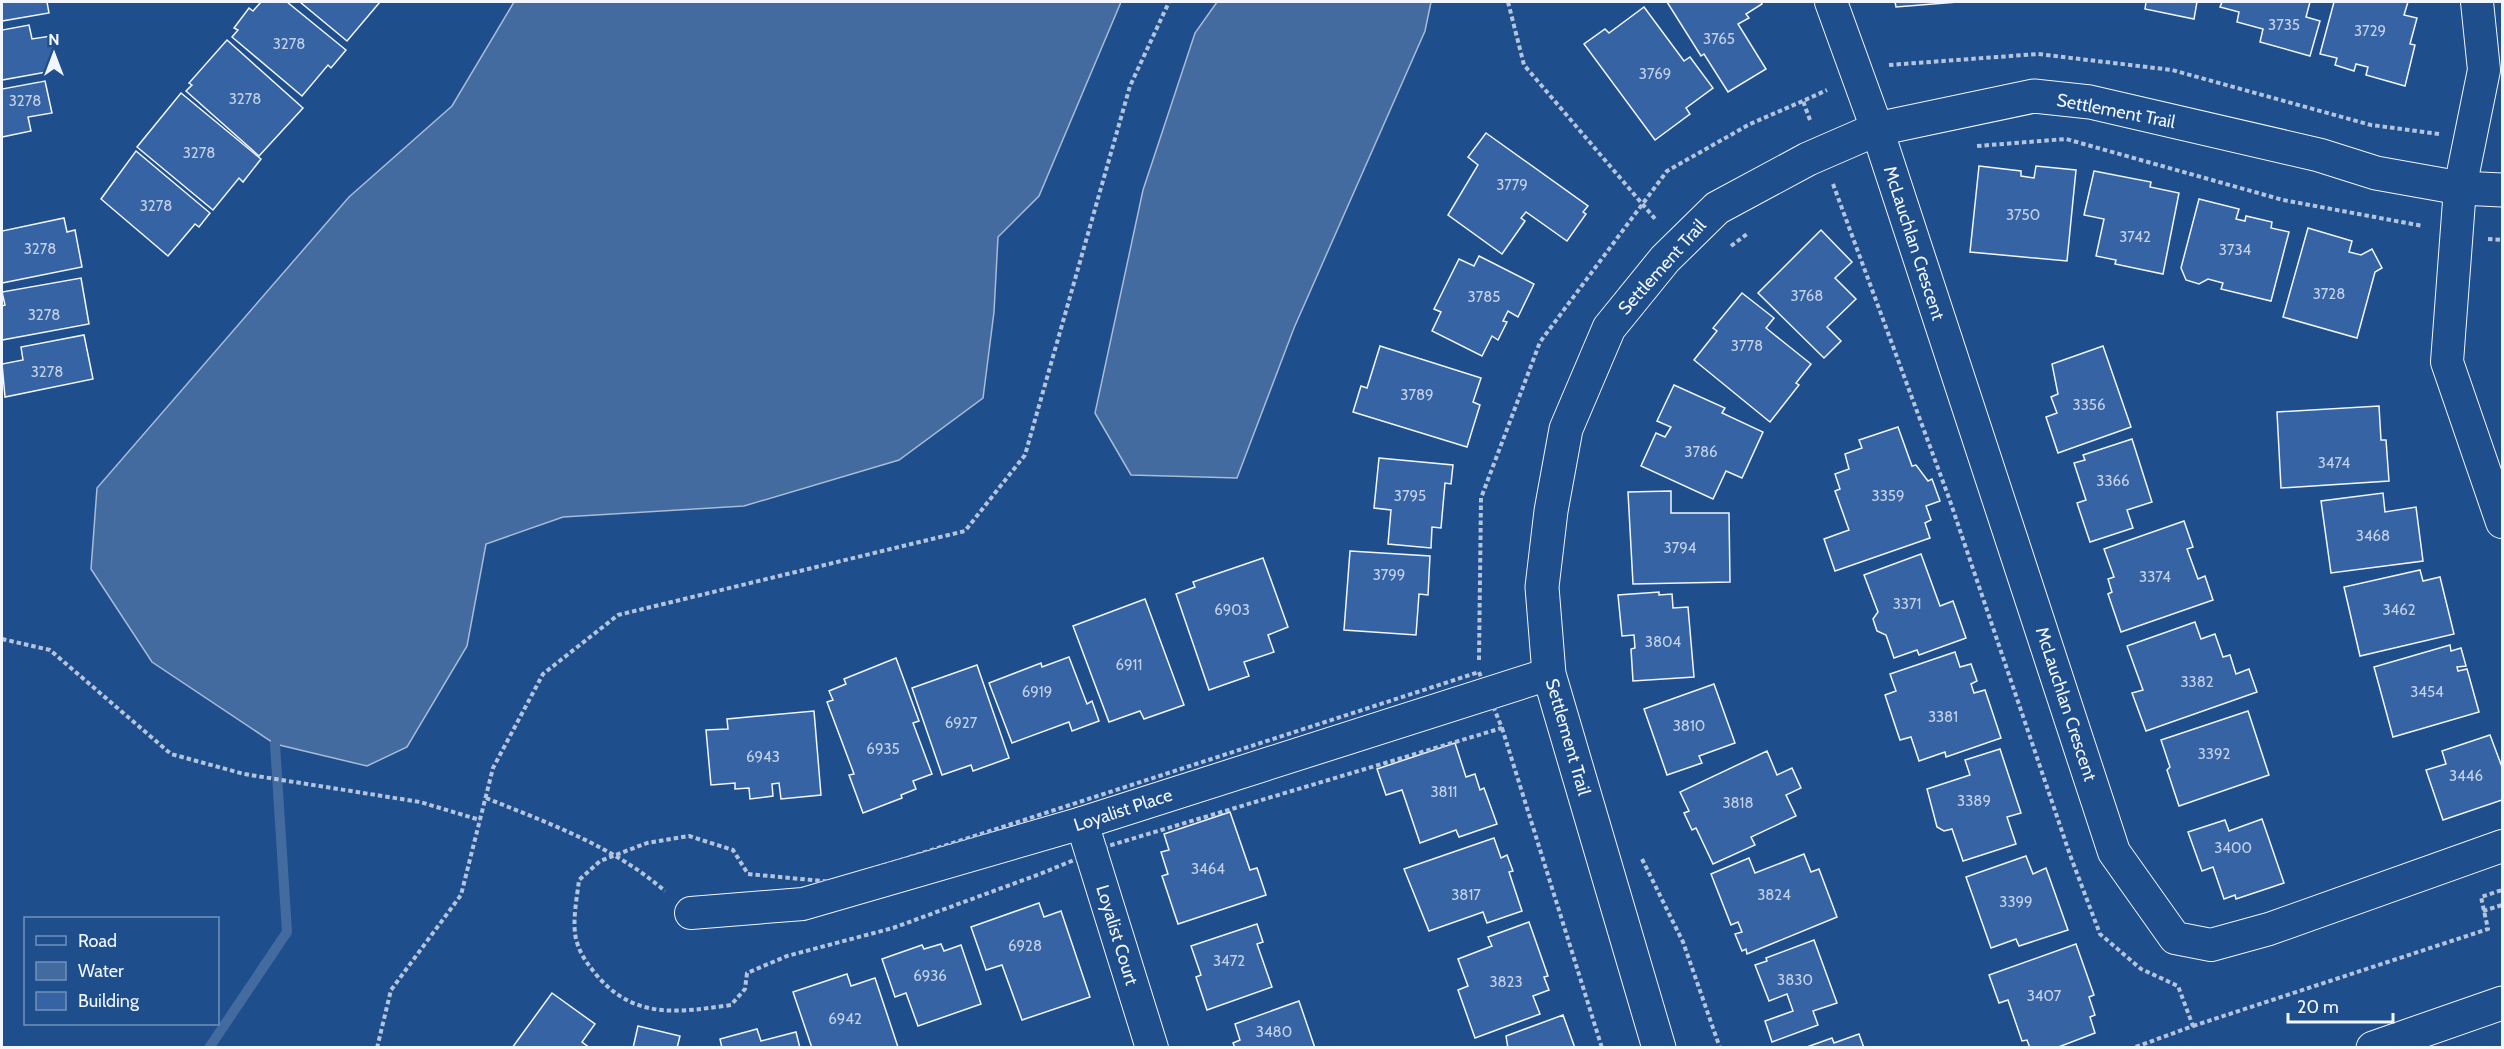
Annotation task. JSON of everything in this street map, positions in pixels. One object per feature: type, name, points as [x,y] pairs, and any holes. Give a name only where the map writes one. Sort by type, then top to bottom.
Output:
[{"type":"street","name":"McLauchlan Crescent","points":[[1831,2],[1877,129],[2114,852],[2175,938],[2211,945],[2230,940],[2269,929],[2502,846]]},
{"type":"street","points":[[2477,2],[2484,70],[2460,188],[2447,362],[2502,522]]},
{"type":"street","name":"Settlement Trail","points":[[1659,1047],[1549,674],[1542,587],[1566,429],[1609,328],[1678,246],[1717,208],[1808,159],[1877,129],[2034,96],[2090,102],[2319,155],[2376,174],[2460,188],[2502,190]]},
{"type":"street","name":"Loyalist Place","points":[[691,913],[802,904],[1082,823],[1549,674]]},
{"type":"street","name":"Loyalist Court","points":[[1082,823],[1152,1047]]},
{"type":"street","points":[[2373,1047],[2502,1003]]},
{"type":"path","points":[[377,1047],[391,990],[461,895],[493,768],[543,674],[618,615],[965,531],[1025,456],[1130,87],[1169,2]]},
{"type":"path","points":[[1508,2],[1524,65],[1678,246]]},
{"type":"path","points":[[1967,147],[2066,139],[2283,200],[2433,228]]},
{"type":"path","points":[[1822,186],[1831,180],[1852,234],[1949,498],[2070,855],[2100,934],[2141,969],[2178,986],[2193,1026]]},
{"type":"path","points":[[1724,251],[1748,232]]},
{"type":"path","points":[[2477,237],[2502,240]]},
{"type":"path","points":[[2487,250],[2488,239]]},
{"type":"path","points":[[2,639],[50,650],[171,754],[244,774],[420,802],[480,820]]},
{"type":"path","points":[[1502,728],[1602,1047]]},
{"type":"path","points":[[486,798],[585,838],[650,878],[691,913]]},
{"type":"path","points":[[1639,852],[1683,942],[1720,1047]]},
{"type":"path","points":[[2133,1047],[2488,929],[2481,897],[2502,890]]},
{"type":"path","points":[[2483,911],[2502,905]]},
{"type":"water","points":[[514,2],[1121,2],[1039,196],[998,237],[994,312],[983,398],[899,460],[744,506],[563,517],[486,544],[467,646],[407,747],[367,766],[275,744],[152,662],[91,569],[97,488],[349,197],[452,106]]},
{"type":"water","points":[[1217,2],[1431,2],[1425,31],[1294,328],[1237,478],[1131,475],[1095,413],[1143,190],[1195,33]]},
{"type":"building","points":[[2,2],[47,2],[49,13],[2,21]]},
{"type":"building","points":[[261,2],[287,2],[346,50],[331,68],[328,65],[302,96],[232,37],[238,30],[234,28],[249,8],[253,11]]},
{"type":"building","points":[[300,2],[380,2],[347,41]]},
{"type":"building","points":[[1667,2],[1761,2],[1762,4],[1746,14],[1749,18],[1738,24],[1766,69],[1728,92],[1704,54],[1701,56]]},
{"type":"building","points":[[1895,2],[1958,2],[1896,7]]},
{"type":"building","points":[[2146,2],[2197,2],[2194,19],[2145,9]]},
{"type":"building","points":[[2222,2],[2310,2],[2306,17],[2320,21],[2310,56],[2260,42],[2263,29],[2237,22],[2239,12],[2220,7]]},
{"type":"building","points":[[2334,2],[2408,2],[2404,15],[2417,18],[2410,44],[2415,45],[2405,86],[2366,75],[2368,67],[2356,64],[2354,71],[2335,65],[2337,58],[2320,54]]},
{"type":"building","points":[[1644,7],[1684,61],[1690,57],[1713,88],[1686,108],[1690,114],[1655,140],[1584,44],[1605,29],[1609,33]]},
{"type":"building","points":[[29,25],[32,39],[51,36],[58,70],[2,80],[2,30]]},
{"type":"building","points":[[227,40],[303,108],[259,156],[186,91],[192,85],[189,83]]},
{"type":"building","points":[[45,81],[52,113],[28,117],[31,131],[2,137],[2,89]]},
{"type":"building","points":[[181,93],[261,159],[243,182],[239,178],[213,210],[137,147]]},
{"type":"building","points":[[1486,133],[1588,206],[1583,212],[1586,214],[1567,241],[1526,212],[1521,218],[1525,221],[1502,254],[1448,215],[1478,165],[1468,157]]},
{"type":"building","points":[[136,151],[210,213],[199,227],[195,224],[168,256],[101,199]]},
{"type":"building","points":[[1979,166],[2021,171],[2021,176],[2034,178],[2036,166],[2076,170],[2067,261],[1970,252]]},
{"type":"building","points":[[2094,171],[2151,182],[2150,187],[2179,193],[2163,274],[2115,264],[2116,260],[2096,256],[2104,219],[2084,215]]},
{"type":"building","points":[[2199,199],[2239,209],[2236,219],[2245,221],[2246,216],[2272,222],[2271,228],[2289,232],[2271,301],[2221,289],[2223,283],[2208,279],[2199,284],[2186,280],[2181,268]]},
{"type":"building","points":[[64,218],[67,232],[75,230],[82,267],[2,283],[2,231]]},
{"type":"building","points":[[2308,228],[2352,241],[2349,252],[2361,255],[2372,249],[2382,268],[2375,272],[2357,338],[2283,317]]},
{"type":"building","points":[[1821,230],[1852,262],[1835,278],[1856,299],[1827,327],[1841,341],[1824,358],[1758,293]]},
{"type":"building","points":[[1479,256],[1534,284],[1518,317],[1508,311],[1503,321],[1507,322],[1498,340],[1492,336],[1482,356],[1432,331],[1441,312],[1434,309],[1459,259],[1474,266]]},
{"type":"building","points":[[81,278],[89,324],[2,340],[2,306],[5,305],[2,292]]},
{"type":"building","points":[[1742,293],[1774,318],[1766,328],[1811,364],[1796,383],[1799,385],[1770,422],[1694,360],[1717,331],[1713,328]]},
{"type":"building","points":[[84,335],[93,379],[5,397],[2,364],[23,360],[21,347]]},
{"type":"building","points":[[1380,346],[1481,378],[1473,402],[1480,405],[1467,447],[1353,412],[1361,386],[1367,388]]},
{"type":"building","points":[[2103,346],[2131,427],[2058,453],[2046,417],[2057,413],[2051,397],[2058,394],[2052,364]]},
{"type":"building","points":[[1674,385],[1725,408],[1722,413],[1763,432],[1742,478],[1726,471],[1713,499],[1641,466],[1656,433],[1665,437],[1671,427],[1657,421]]},
{"type":"building","points":[[2379,406],[2381,440],[2386,440],[2389,481],[2281,488],[2277,412]]},
{"type":"building","points":[[1898,427],[1912,466],[1916,465],[1928,481],[1932,479],[1940,501],[1926,506],[1931,520],[1925,523],[1930,538],[1835,571],[1824,539],[1849,530],[1835,491],[1840,489],[1835,474],[1849,469],[1845,454],[1862,448],[1859,440]]},
{"type":"building","points":[[2132,439],[2152,502],[2127,510],[2133,528],[2090,542],[2077,503],[2086,500],[2074,463],[2085,460],[2083,455]]},
{"type":"building","points":[[1379,458],[1453,465],[1451,484],[1445,483],[1441,528],[1432,527],[1431,548],[1388,544],[1391,510],[1374,508]]},
{"type":"building","points":[[1671,491],[1671,513],[1729,513],[1730,582],[1633,584],[1628,492]]},
{"type":"building","points":[[2383,493],[2385,512],[2416,507],[2423,561],[2331,573],[2321,501]]},
{"type":"building","points":[[2184,521],[2193,547],[2187,549],[2198,579],[2205,576],[2213,600],[2121,632],[2108,594],[2112,592],[2108,579],[2114,577],[2104,549]]},
{"type":"building","points":[[1350,551],[1430,556],[1428,595],[1419,594],[1416,635],[1344,630]]},
{"type":"building","points":[[1921,554],[1940,606],[1953,601],[1966,638],[1919,655],[1917,650],[1894,658],[1886,635],[1877,631],[1873,619],[1878,612],[1864,575]]},
{"type":"building","points":[[1263,558],[1288,627],[1268,635],[1274,652],[1244,662],[1249,676],[1209,690],[1176,594],[1195,587],[1193,582]]},
{"type":"building","points":[[2420,570],[2423,581],[2440,577],[2454,634],[2360,656],[2344,587]]},
{"type":"building","points":[[1659,592],[1659,595],[1672,594],[1673,608],[1688,607],[1694,677],[1633,681],[1631,649],[1635,648],[1634,635],[1622,636],[1618,595]]},
{"type":"building","points":[[1145,599],[1184,705],[1144,719],[1140,711],[1109,722],[1073,626]]},
{"type":"building","points":[[2195,622],[2201,639],[2215,634],[2223,657],[2230,655],[2236,674],[2249,669],[2257,692],[2146,731],[2132,693],[2143,690],[2127,646]]},
{"type":"building","points":[[2450,645],[2451,651],[2461,648],[2466,666],[2457,667],[2458,671],[2467,669],[2479,712],[2393,737],[2374,667]]},
{"type":"building","points":[[1955,652],[1960,667],[1971,664],[1977,681],[1971,684],[1974,693],[1985,690],[2001,738],[1946,757],[1945,752],[1919,761],[1911,737],[1900,740],[1885,695],[1896,691],[1890,674]]},
{"type":"building","points":[[1069,657],[1087,704],[1092,701],[1099,721],[1072,731],[1069,722],[1012,743],[989,683],[1041,663],[1042,667]]},
{"type":"building","points":[[896,658],[919,721],[913,723],[932,774],[913,781],[916,789],[901,795],[902,798],[863,813],[849,775],[854,774],[827,702],[833,700],[829,691],[846,684],[844,679]]},
{"type":"building","points":[[977,665],[1009,758],[973,771],[971,765],[942,775],[912,688]]},
{"type":"building","points":[[1714,684],[1735,743],[1699,756],[1702,763],[1667,775],[1644,709]]},
{"type":"building","points":[[814,711],[821,795],[781,799],[779,783],[772,784],[773,796],[750,799],[749,788],[735,789],[735,783],[711,785],[706,730],[728,729],[727,719]]},
{"type":"building","points":[[2248,711],[2269,775],[2179,806],[2167,770],[2170,767],[2161,740]]},
{"type":"building","points":[[2490,735],[2502,767],[2502,800],[2443,820],[2426,770],[2446,764],[2442,751]]},
{"type":"building","points":[[1455,743],[1466,777],[1475,774],[1480,790],[1484,788],[1497,824],[1459,837],[1456,830],[1420,843],[1402,790],[1386,795],[1377,769]]},
{"type":"building","points":[[2000,749],[2021,813],[2007,817],[2016,844],[1963,861],[1952,829],[1944,831],[1937,827],[1927,789],[1970,775],[1965,760]]},
{"type":"building","points":[[1767,751],[1777,775],[1792,768],[1801,788],[1786,795],[1796,816],[1751,837],[1755,845],[1713,864],[1696,828],[1692,830],[1684,813],[1689,811],[1680,792]]},
{"type":"building","points":[[1230,812],[1250,870],[1257,868],[1266,895],[1178,924],[1162,876],[1168,874],[1161,852],[1169,850],[1164,834]]},
{"type":"building","points":[[2262,819],[2284,883],[2236,899],[2235,895],[2224,899],[2213,867],[2202,871],[2188,832],[2225,820],[2229,831]]},
{"type":"building","points":[[1494,838],[1501,858],[1507,855],[1513,871],[1509,872],[1522,911],[1487,923],[1483,912],[1429,931],[1404,869]]},
{"type":"building","points":[[1804,854],[1811,872],[1819,869],[1837,917],[1747,954],[1746,949],[1742,951],[1735,934],[1742,932],[1738,922],[1731,925],[1711,874],[1749,858],[1755,873]]},
{"type":"building","points":[[2026,856],[2033,874],[2046,868],[2068,930],[2019,946],[2016,939],[1991,948],[1966,877]]},
{"type":"building","points":[[1039,903],[1044,917],[1061,911],[1090,997],[1022,1020],[1002,965],[986,970],[971,927]]},
{"type":"building","points":[[1529,922],[1548,976],[1544,977],[1549,990],[1533,996],[1540,1014],[1475,1038],[1458,990],[1468,986],[1458,959],[1492,946],[1488,937]]},
{"type":"building","points":[[1257,924],[1263,942],[1257,944],[1272,987],[1207,1010],[1196,977],[1201,975],[1191,946]]},
{"type":"building","points":[[1814,940],[1837,1003],[1813,1011],[1818,1025],[1772,1042],[1765,1021],[1793,1011],[1787,994],[1769,1001],[1755,965],[1767,961],[1766,958]]},
{"type":"building","points":[[941,944],[944,951],[961,945],[981,1004],[918,1026],[906,993],[895,997],[882,959],[922,945],[924,949]]},
{"type":"building","points":[[2076,944],[2094,995],[2089,997],[2095,1015],[2090,1017],[2095,1033],[2056,1048],[2030,1048],[2027,1040],[2022,1041],[2008,1000],[1999,1003],[1989,975]]},
{"type":"building","points":[[847,974],[851,986],[875,978],[898,1047],[812,1048],[793,992]]},
{"type":"building","points":[[552,993],[595,1024],[582,1042],[590,1048],[512,1048]]},
{"type":"building","points":[[1299,1001],[1315,1048],[1235,1048],[1233,1043],[1240,1040],[1235,1024]]},
{"type":"building","points":[[1563,1015],[1575,1048],[1508,1048],[1506,1036]]},
{"type":"building","points":[[638,1026],[680,1036],[677,1048],[633,1048]]},
{"type":"building","points":[[757,1029],[761,1041],[796,1032],[800,1048],[722,1048],[720,1039]]},
{"type":"building","points":[[1859,1034],[1864,1048],[1804,1048],[1832,1038],[1834,1043]]},
{"type":"waterway","points":[[209,1048],[287,932],[275,744]]}]
